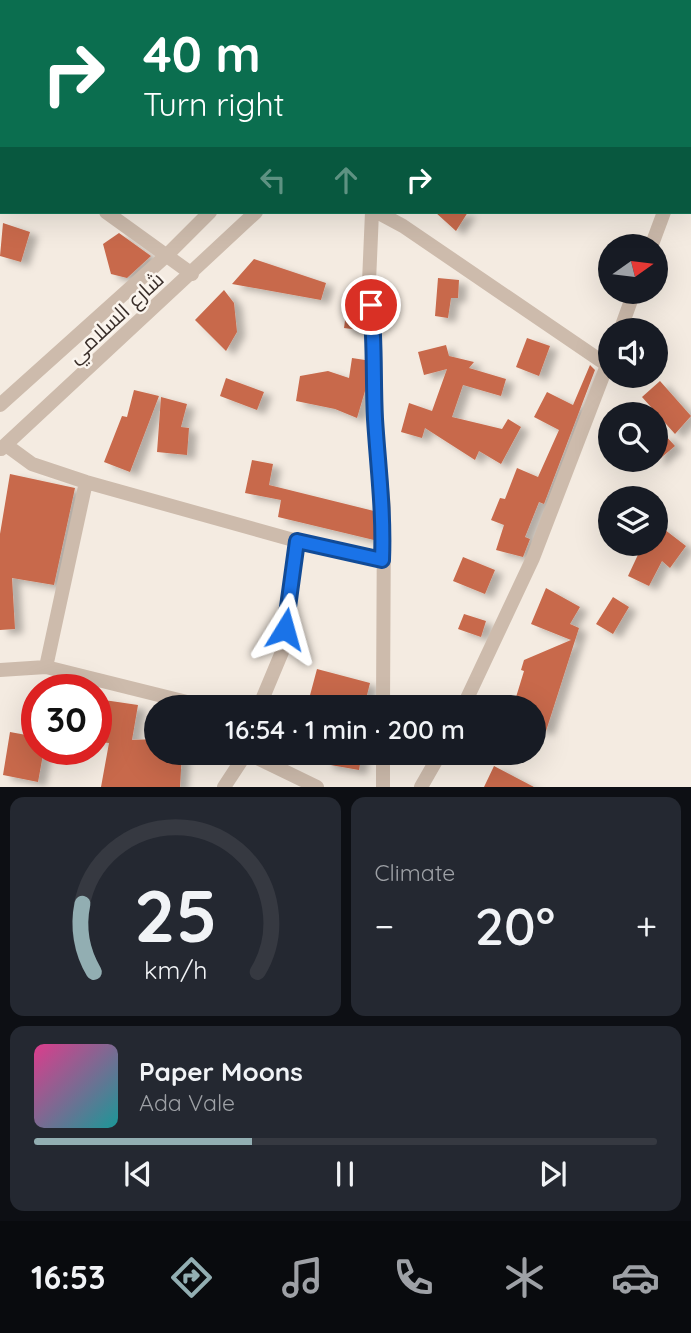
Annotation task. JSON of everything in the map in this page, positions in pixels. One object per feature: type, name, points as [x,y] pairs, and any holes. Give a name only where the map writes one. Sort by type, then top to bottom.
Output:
[{"type":"street","points":[[109,214],[192,274]]},
{"type":"street","name":"شارع السلامي","points":[[0,405],[167,255],[208,214]]},
{"type":"street","name":"شارع السلامي","points":[[3,448],[254,214]]},
{"type":"street","points":[[375,214],[369,282],[375,351],[375,418],[384,508],[383,695]]},
{"type":"street","points":[[379,214],[403,226],[598,353]]},
{"type":"street","points":[[656,234],[663,214]]},
{"type":"street","points":[[469,695],[533,558],[598,388]]},
{"type":"street","points":[[3,448],[32,464],[86,482],[297,541],[382,560]]},
{"type":"street","points":[[46,667],[86,482]]},
{"type":"street","points":[[264,695],[282,652],[297,541]]},
{"type":"street","points":[[0,670],[46,667],[159,695]]},
{"type":"street","points":[[224,787],[239,765]]},
{"type":"street","points":[[272,765],[317,787]]},
{"type":"street","points":[[383,765],[383,787]]},
{"type":"street","points":[[421,787],[434,765]]},
{"type":"building","points":[[437,214],[467,214],[456,231]]},
{"type":"building","points":[[3,223],[30,232],[21,262],[0,256]]},
{"type":"building","points":[[119,233],[151,256],[127,278],[111,274],[103,244]]},
{"type":"building","points":[[254,259],[326,283],[321,300],[232,284]]},
{"type":"building","points":[[438,278],[459,280],[458,298],[451,298],[448,318],[435,316]]},
{"type":"building","points":[[224,290],[234,303],[237,332],[226,351],[195,320]]},
{"type":"building","points":[[346,313],[361,315],[359,330],[344,328]]},
{"type":"building","points":[[527,338],[550,346],[539,376],[516,367]]},
{"type":"building","points":[[446,345],[449,356],[474,362],[469,368],[506,379],[501,396],[463,385],[452,417],[502,429],[508,419],[521,427],[501,464],[479,451],[475,460],[425,428],[422,438],[401,432],[409,403],[432,411],[447,369],[424,375],[418,352]]},
{"type":"building","points":[[352,358],[365,360],[365,391],[357,418],[335,409],[296,401],[300,376],[328,371],[349,378]]},
{"type":"building","points":[[590,365],[595,370],[544,504],[539,502],[525,537],[530,539],[523,557],[496,550],[504,525],[491,520],[500,498],[505,499],[517,468],[538,477],[559,430],[534,417],[547,392],[573,405]]},
{"type":"building","points":[[226,378],[264,392],[257,410],[220,396]]},
{"type":"building","points":[[652,388],[666,388],[691,416],[675,434],[668,426],[668,402],[646,402],[642,397]]},
{"type":"building","points":[[134,390],[159,396],[130,472],[104,462],[122,416],[127,417]]},
{"type":"building","points":[[161,397],[187,404],[181,427],[189,428],[187,455],[157,452]]},
{"type":"building","points":[[668,438],[675,446],[668,452]]},
{"type":"building","points":[[252,460],[273,464],[269,485],[374,511],[374,540],[278,517],[281,500],[245,493]]},
{"type":"building","points":[[10,474],[75,488],[54,585],[12,578],[15,629],[0,630],[0,534]]},
{"type":"building","points":[[668,532],[686,546],[670,568],[662,561],[649,586],[628,576],[637,556],[668,556]]},
{"type":"building","points":[[463,557],[495,570],[485,594],[453,581]]},
{"type":"building","points":[[546,588],[580,607],[570,624],[579,628],[546,731],[546,695],[517,695],[524,671],[521,670],[524,660],[571,640],[531,624]]},
{"type":"building","points":[[613,597],[629,607],[613,634],[596,624]]},
{"type":"building","points":[[464,614],[486,621],[481,637],[458,629]]},
{"type":"building","points":[[317,669],[370,683],[367,695],[310,695]]},
{"type":"building","points":[[112,701],[138,705],[132,740],[144,740],[144,765],[181,765],[180,787],[101,787],[105,765],[112,765]]},
{"type":"building","points":[[10,732],[21,734],[21,765],[41,765],[38,782],[3,775]]},
{"type":"building","points":[[331,765],[360,765],[359,770]]},
{"type":"building","points":[[494,766],[534,787],[484,787]]},
{"type":"route","points":[[285,629],[297,541],[382,560],[384,508],[375,418],[375,351],[371,305]]}]
